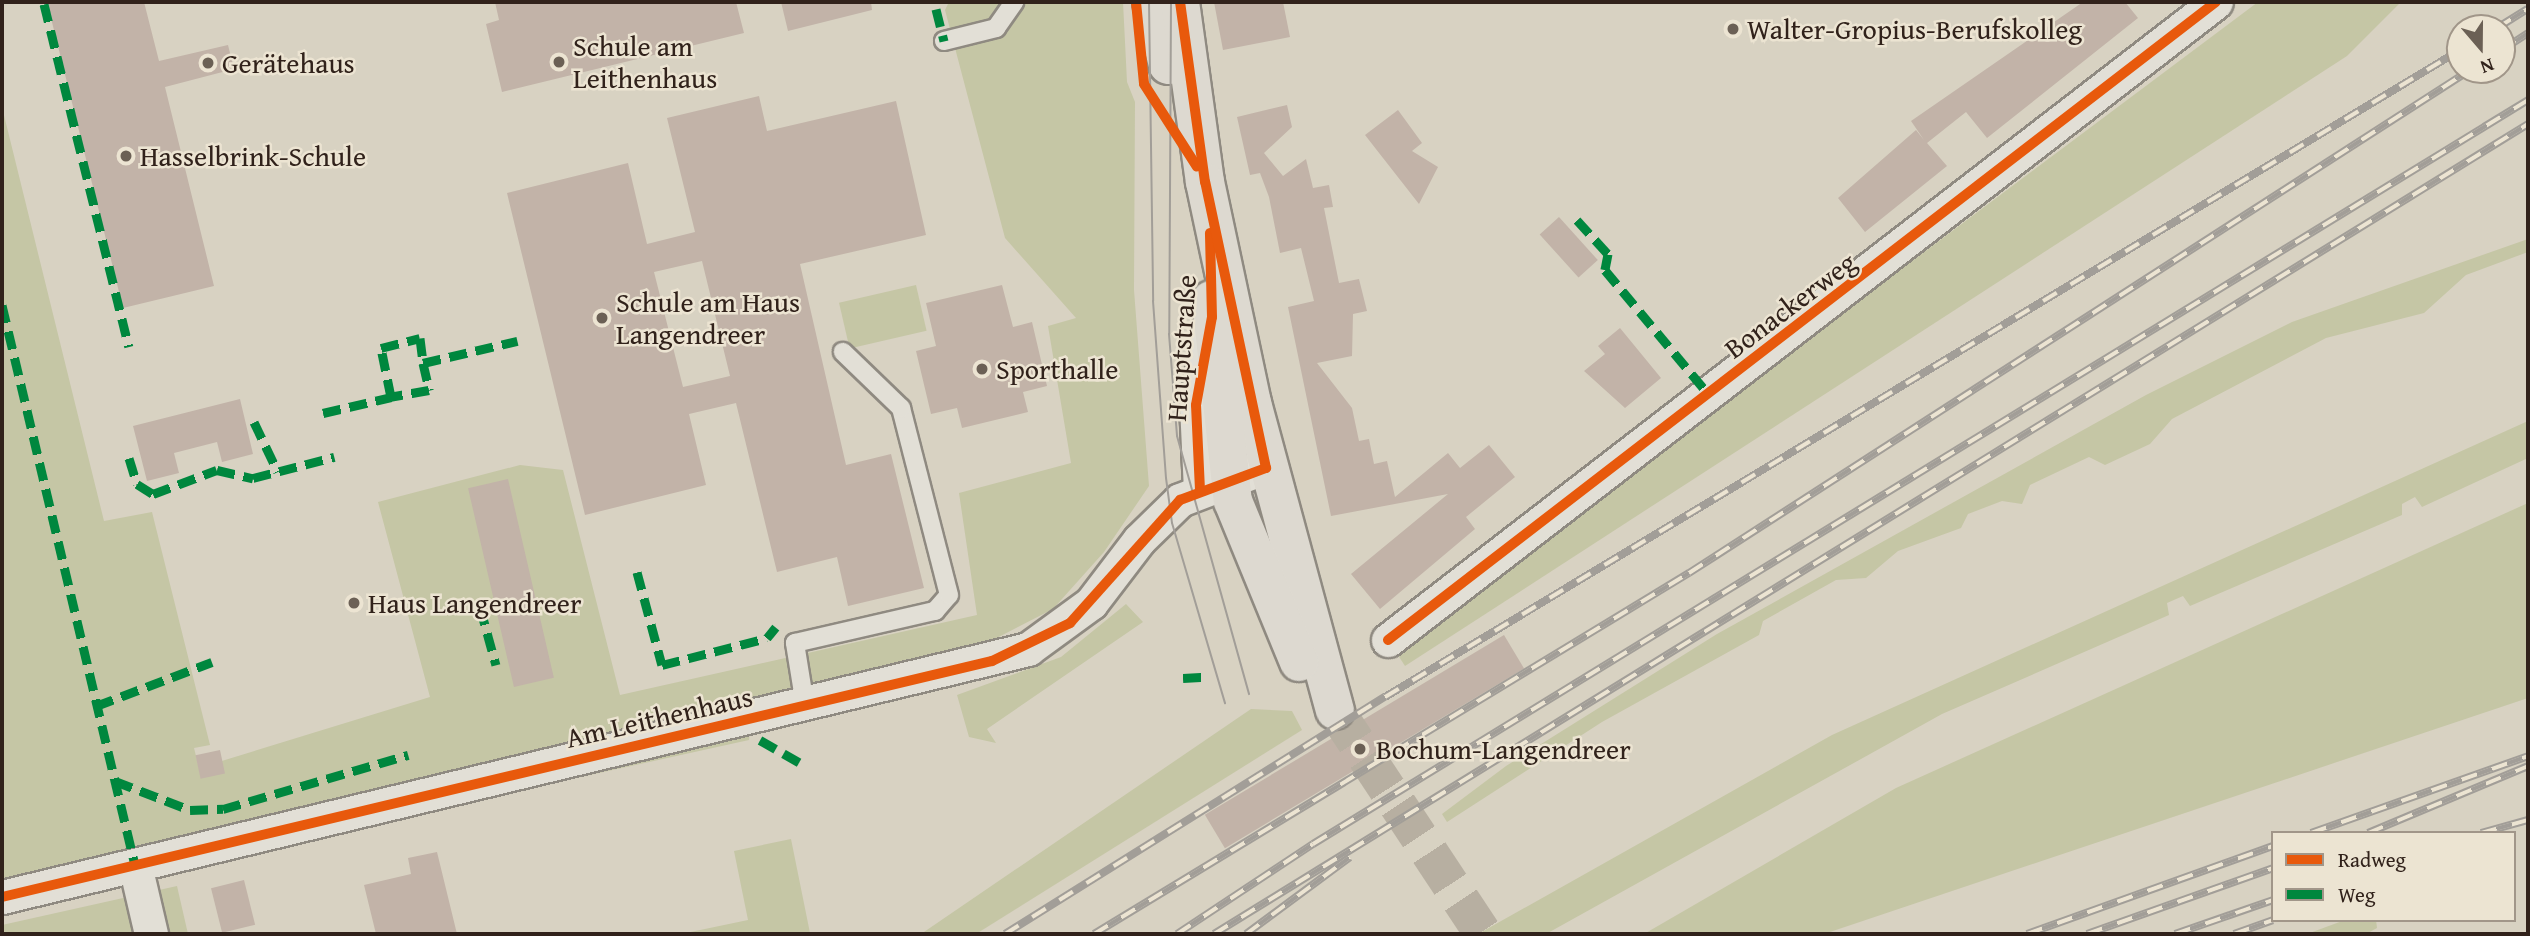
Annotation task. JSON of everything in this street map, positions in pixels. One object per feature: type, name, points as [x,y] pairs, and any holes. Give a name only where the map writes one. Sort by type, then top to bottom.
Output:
[{"type":"main road","name":"Hauptstraße","points":[[1152,2],[1172,79],[1197,135]]},
{"type":"main road","name":"Hauptstraße","points":[[1180,2],[1197,135],[1210,210],[1266,468],[1335,710],[1290,646],[1214,484],[1210,210]]},
{"type":"street","name":"Bonackerweg","points":[[1388,640],[2216,2]]},
{"type":"street","name":"Am Leithenhaus","points":[[2,897],[992,661],[1038,643],[1091,603],[1139,540],[1214,484],[1266,468]]},
{"type":"street","points":[[135,865],[151,934]]},
{"type":"lane","points":[[944,41],[996,28],[1014,2]]},
{"type":"lane","points":[[805,705],[795,643],[935,611],[949,595],[901,408],[843,352]]},
{"type":"green space","points":[[949,2],[1123,2],[1127,82],[1135,102],[1134,290],[1149,486],[1104,552],[1053,609],[985,644],[404,789],[2,879],[2,107],[104,521],[152,512],[210,745],[194,748],[199,768],[430,697],[378,502],[520,465],[563,470],[620,695],[977,615],[959,493],[1071,463],[1048,326],[1076,318],[1005,238],[945,10]]},
{"type":"green space","points":[[2258,2],[2401,2],[2347,56],[1405,666],[1394,649]]},
{"type":"green space","points":[[2528,239],[2528,252],[2466,275],[2424,313],[2326,338],[2172,419],[2150,444],[2105,465],[2089,457],[2030,485],[2022,504],[2002,501],[1968,514],[1961,528],[1898,551],[1866,578],[1836,580],[1763,621],[1759,635],[1602,722],[1447,822],[1442,814],[1506,766],[1717,634],[2146,395],[2292,322]]},
{"type":"green space","points":[[916,285],[927,331],[850,349],[839,303]]},
{"type":"green space","points":[[2528,421],[2528,458],[2422,507],[2415,497],[2402,504],[2402,515],[2190,606],[2183,596],[2167,603],[2169,615],[1942,714],[1546,934],[1478,934],[1832,735]]},
{"type":"green space","points":[[2528,503],[2528,698],[1824,934],[1644,934],[1896,788]]},
{"type":"green space","points":[[1126,604],[1143,622],[987,729],[996,743],[969,737],[957,695],[1061,657]]},
{"type":"green space","points":[[1251,709],[1292,711],[1302,730],[976,934],[921,934]]},
{"type":"green space","points":[[750,729],[749,740],[481,799],[480,795]]},
{"type":"green space","points":[[791,839],[810,933],[681,934],[748,920],[734,851]]},
{"type":"green space","points":[[177,886],[188,934],[2,934],[2,925]]},
{"type":"green space","points":[[2340,922],[2376,922],[2377,928],[2366,934],[2307,934]]},
{"type":"building","name":"Hasselbrink-Schule","points":[[47,2],[144,2],[159,61],[228,45],[234,69],[165,87],[214,286],[123,308]]},
{"type":"building","name":"Schule am Leithenhaus","points":[[495,2],[736,2],[744,33],[502,92],[486,24],[499,20]]},
{"type":"building","points":[[781,2],[871,2],[872,10],[788,31]]},
{"type":"building","points":[[1214,2],[1283,2],[1290,37],[1223,50]]},
{"type":"building","points":[[2083,2],[2125,2],[2138,18],[1987,138],[1966,112],[1927,143],[1947,166],[1865,232],[1838,198],[1916,130],[1924,140],[1911,121]]},
{"type":"building","name":"Schule am Haus Langendreer","points":[[759,96],[767,131],[896,101],[926,235],[800,264],[846,465],[891,454],[924,588],[848,606],[837,557],[777,572],[736,403],[689,414],[706,485],[585,515],[507,193],[628,163],[647,244],[695,232],[667,118]],"holes":[[[702,261],[730,376],[683,387],[654,272]]]},
{"type":"building","points":[[1287,105],[1292,127],[1264,153],[1283,176],[1306,159],[1313,188],[1329,185],[1333,207],[1324,208],[1339,283],[1359,279],[1367,311],[1353,314],[1352,356],[1317,363],[1352,408],[1359,441],[1369,439],[1374,464],[1387,461],[1395,497],[1448,453],[1460,468],[1489,445],[1515,477],[1466,517],[1475,529],[1380,609],[1351,574],[1448,494],[1331,516],[1288,307],[1314,301],[1301,248],[1280,253],[1269,197],[1260,173],[1250,175],[1237,117]]},
{"type":"building","points":[[1398,110],[1422,143],[1412,151],[1438,167],[1419,204],[1365,135]]},
{"type":"building","points":[[1559,217],[1598,260],[1578,277],[1540,234]]},
{"type":"building","name":"Sporthalle","points":[[1002,285],[1013,327],[1032,322],[1047,386],[1023,392],[1028,412],[962,428],[957,408],[931,414],[916,351],[936,346],[926,303]]},
{"type":"building","points":[[1620,328],[1661,378],[1625,408],[1584,371],[1605,354],[1598,346]]},
{"type":"building","points":[[240,399],[253,454],[222,462],[217,442],[174,453],[179,473],[147,481],[133,426]]},
{"type":"building","points":[[508,479],[554,678],[514,687],[468,488]]},
{"type":"building","points":[[1504,635],[1524,668],[1225,848],[1205,815]]},
{"type":"building","points":[[220,750],[225,773],[201,779],[196,755]]},
{"type":"building","points":[[437,852],[457,934],[376,934],[364,885],[411,874],[408,858]]},
{"type":"building","points":[[244,880],[255,925],[222,933],[211,888]]},
{"type":"tunnel","points":[[1335,710],[1483,934]]},
{"type":"tram line","points":[[1149,2],[1153,301],[1166,478],[1172,523],[1225,703]]},
{"type":"tram line","points":[[1171,2],[1169,334],[1177,436],[1249,694]]},
{"type":"railway","points":[[2516,16],[2528,9]]},
{"type":"railway","points":[[2516,41],[2528,33]]},
{"type":"railway","points":[[1005,934],[1385,697],[2446,58]]},
{"type":"railway","points":[[1094,934],[1689,573],[2448,84]]},
{"type":"railway","points":[[1177,934],[1313,844],[2528,100]]},
{"type":"railway","points":[[1214,934],[2528,124]]},
{"type":"railway","points":[[2317,831],[2528,756]]},
{"type":"railway","points":[[2373,831],[2528,766]]},
{"type":"railway","points":[[2488,831],[2528,820]]},
{"type":"railway","points":[[2027,934],[2271,847]]},
{"type":"railway","points":[[1246,934],[1350,857]]},
{"type":"railway","points":[[2087,934],[2271,869]]},
{"type":"railway","points":[[2175,934],[2271,901]]},
{"type":"railway","points":[[2234,934],[2271,921]]},
{"type":"marked path","points":[[44,4],[129,347]]},
{"type":"marked path","points":[[936,9],[944,41]]},
{"type":"marked path","points":[[1577,220],[1608,254],[1605,270],[1709,395]]},
{"type":"marked path","points":[[2,305],[135,865]]},
{"type":"marked path","points":[[423,363],[429,390],[391,397],[381,348],[420,338],[423,363],[517,341]]},
{"type":"marked path","points":[[323,413],[391,397]]},
{"type":"marked path","points":[[254,422],[278,472]]},
{"type":"marked path","points":[[129,458],[137,484],[153,494],[217,470],[253,478],[334,457]]},
{"type":"marked path","points":[[637,572],[662,665],[767,638],[776,627]]},
{"type":"marked path","points":[[480,607],[496,665]]},
{"type":"marked path","points":[[96,706],[212,662]]},
{"type":"marked path","points":[[1183,678],[1205,677]]},
{"type":"marked path","points":[[760,740],[802,764]]},
{"type":"marked path","points":[[115,781],[190,810],[223,809],[408,755]]},
{"type":"cycle path","points":[[1136,2],[1144,84],[1197,167]]},
{"type":"cycle path","points":[[2,897],[992,661],[1070,623],[1180,500],[1266,468],[1205,182],[1180,2]]},
{"type":"cycle path","points":[[1388,640],[2216,2]]},
{"type":"cycle path","points":[[1200,490],[1196,405],[1212,317],[1210,233]]},
{"type":"place","name":"Walter-Gropius-Berufskolleg","points":[[1733,29]]},
{"type":"place","name":"Schule am Leithenhaus","points":[[559,62]]},
{"type":"place","name":"Gerätehaus","points":[[208,63]]},
{"type":"place","name":"Hasselbrink-Schule","points":[[126,156]]},
{"type":"place","name":"Schule am Haus Langendreer","points":[[602,318]]},
{"type":"place","name":"Sporthalle","points":[[982,369]]},
{"type":"place","name":"Haus Langendreer","points":[[354,603]]},
{"type":"place","name":"Bochum-Langendreer","points":[[1360,749]]}]
